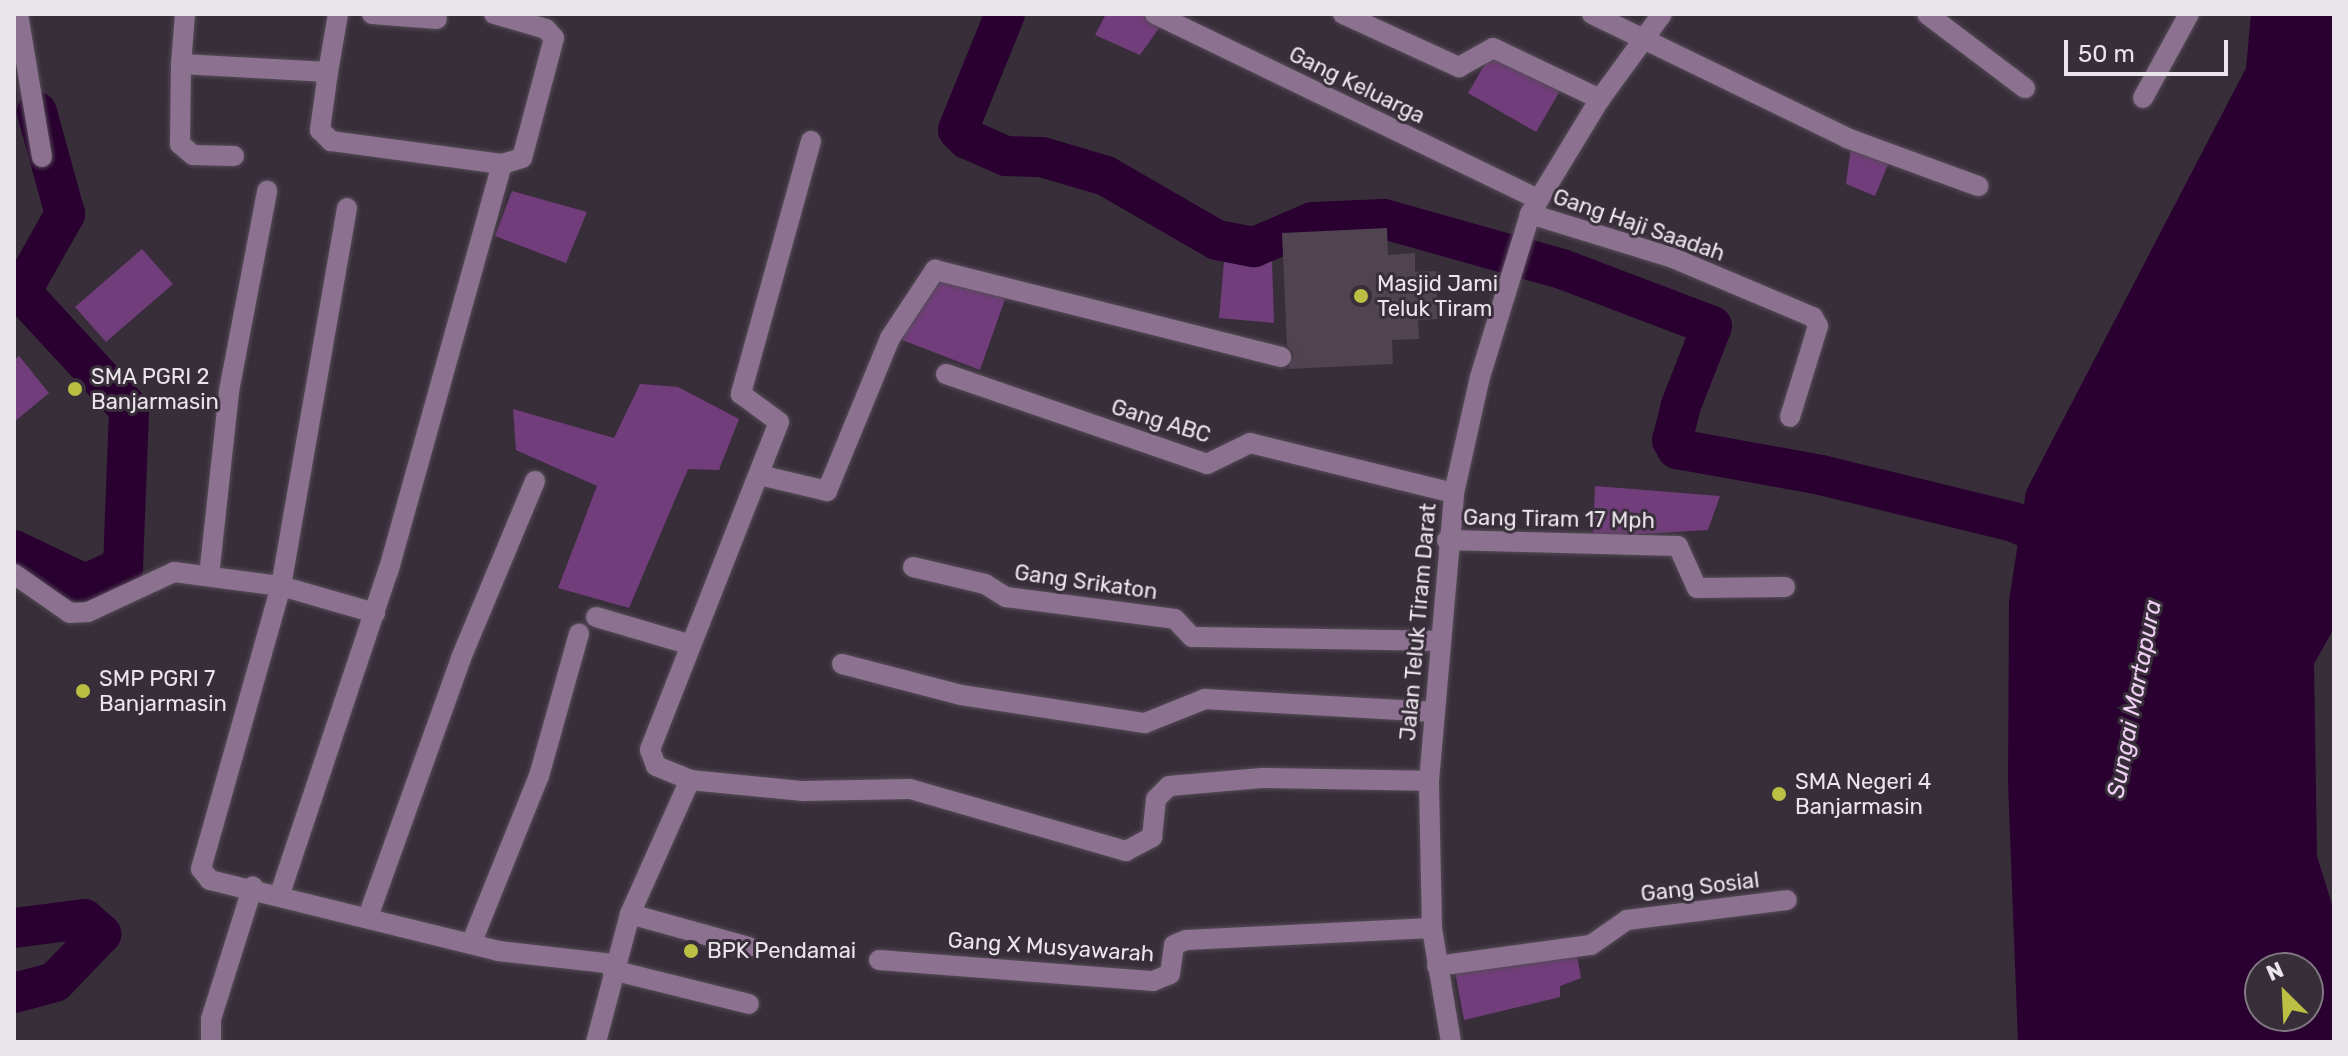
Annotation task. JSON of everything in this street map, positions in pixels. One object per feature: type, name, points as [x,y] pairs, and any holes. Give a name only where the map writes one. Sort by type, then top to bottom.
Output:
[{"type":"street","points":[[18,14],[22,82],[42,157]]},
{"type":"street","points":[[185,14],[180,144],[193,155],[234,156]]},
{"type":"street","points":[[338,14],[320,130],[331,141],[502,164],[522,158],[554,38],[546,29],[494,14]]},
{"type":"street","points":[[372,14],[437,19]]},
{"type":"street","name":"Gang Keluarga","points":[[1155,14],[1534,206]]},
{"type":"street","points":[[1343,14],[1459,67],[1493,48],[1600,99]]},
{"type":"street","points":[[1592,14],[1847,138],[1978,186]]},
{"type":"street","name":"Jalan Teluk Tiram Darat","points":[[1451,1042],[1432,928],[1429,781],[1447,540],[1454,493],[1512,270],[1534,206],[1600,99],[1662,14]]},
{"type":"street","points":[[1927,14],[2025,88]]},
{"type":"street","points":[[2143,98],[2189,14]]},
{"type":"street","points":[[181,64],[328,72]]},
{"type":"street","points":[[811,141],[741,394],[779,422],[688,644],[650,750],[656,766],[690,780],[803,791],[910,789],[1126,851],[1152,837],[1156,799],[1169,786],[1262,778],[1429,781]]},
{"type":"street","points":[[280,894],[375,613],[502,164]]},
{"type":"street","points":[[209,576],[229,391],[267,191]]},
{"type":"street","name":"Gang Haji Saadah","points":[[1534,206],[1673,258],[1813,317],[1818,326],[1790,417]]},
{"type":"street","points":[[347,208],[281,586],[201,869],[210,880],[253,886],[369,914],[471,944],[613,967],[749,1004]]},
{"type":"street","points":[[759,475],[827,491],[890,338],[935,270],[1281,357]]},
{"type":"street","name":"Gang ABC","points":[[946,374],[1207,464],[1250,443],[1454,493]]},
{"type":"street","points":[[369,914],[461,658],[535,481]]},
{"type":"street","name":"Gang Tiram 17 Mph","points":[[1447,540],[1678,546],[1697,588],[1785,587]]},
{"type":"street","name":"Gang Srikaton","points":[[913,567],[985,584],[1006,597],[1175,619],[1192,637],[1440,641]]},
{"type":"street","points":[[14,574],[70,613],[88,612],[174,572],[281,586],[375,613]]},
{"type":"street","points":[[596,617],[688,644]]},
{"type":"street","points":[[471,944],[539,776],[579,634]]},
{"type":"street","points":[[842,664],[961,695],[1145,723],[1205,699],[1435,712]]},
{"type":"street","points":[[596,1042],[613,967],[630,914],[690,780]]},
{"type":"street","points":[[211,1042],[211,1019],[253,886]]},
{"type":"street","name":"Gang Sosial","points":[[1437,966],[1591,945],[1627,920],[1787,900]]},
{"type":"street","points":[[630,914],[749,947]]},
{"type":"street","name":"Gang X Musyawarah","points":[[879,960],[1153,981],[1170,974],[1174,945],[1186,940],[1432,928]]},
{"type":"shaded area","points":[[1106,14],[1141,14],[1162,24],[1140,55],[1095,35]]},
{"type":"shaded area","points":[[1493,50],[1561,89],[1536,132],[1468,93]]},
{"type":"shaded area","points":[[1851,147],[1889,162],[1875,196],[1846,184]]},
{"type":"shaded area","points":[[512,191],[587,212],[566,263],[495,236]]},
{"type":"shaded area","points":[[142,249],[173,284],[106,342],[75,307]]},
{"type":"shaded area","points":[[1272,261],[1274,323],[1219,318],[1224,262]]},
{"type":"shaded area","points":[[935,274],[1005,299],[980,370],[897,338]]},
{"type":"shaded area","points":[[19,356],[49,393],[14,422],[14,360]]},
{"type":"shaded area","points":[[640,384],[678,387],[739,419],[719,470],[688,469],[629,608],[558,588],[597,486],[516,450],[513,409],[614,438]]},
{"type":"shaded area","points":[[1595,486],[1720,496],[1708,530],[1593,537]]},
{"type":"shaded area","points":[[1576,950],[1581,978],[1560,986],[1560,997],[1464,1020],[1455,972]]},
{"type":"water","name":"Sungai Martapura","points":[[2251,14],[2334,14],[2334,628],[2314,664],[2317,856],[2334,911],[2334,1042],[2018,1042],[2008,782],[2009,601],[2026,491],[2246,68]]},
{"type":"building","name":"Masjid Jami Teluk Tiram","points":[[1387,228],[1388,255],[1415,253],[1415,272],[1436,271],[1438,319],[1418,320],[1419,339],[1392,340],[1393,364],[1288,369],[1294,354],[1287,346],[1282,233]]},
{"type":"waterway","points":[[1005,14],[958,130],[967,139],[1006,156],[1042,157],[1106,176],[1217,240],[1254,247],[1313,222],[1384,219],[1562,269],[1712,326],[1681,405],[1672,440],[1677,449],[1821,475],[2014,522],[2069,547]]},
{"type":"waterway","points":[[14,550],[85,584],[123,567],[129,409],[21,292],[65,214],[37,112]]},
{"type":"waterway","points":[[14,928],[84,919],[101,934],[55,982],[14,993]]},
{"type":"place","name":"Masjid Jami Teluk Tiram","points":[[1361,296]]},
{"type":"place","name":"SMA PGRI 2 Banjarmasin","points":[[75,389]]},
{"type":"place","name":"SMP PGRI 7 Banjarmasin","points":[[83,691]]},
{"type":"place","name":"SMA Negeri 4 Banjarmasin","points":[[1779,794]]},
{"type":"place","name":"BPK Pendamai","points":[[691,951]]}]
